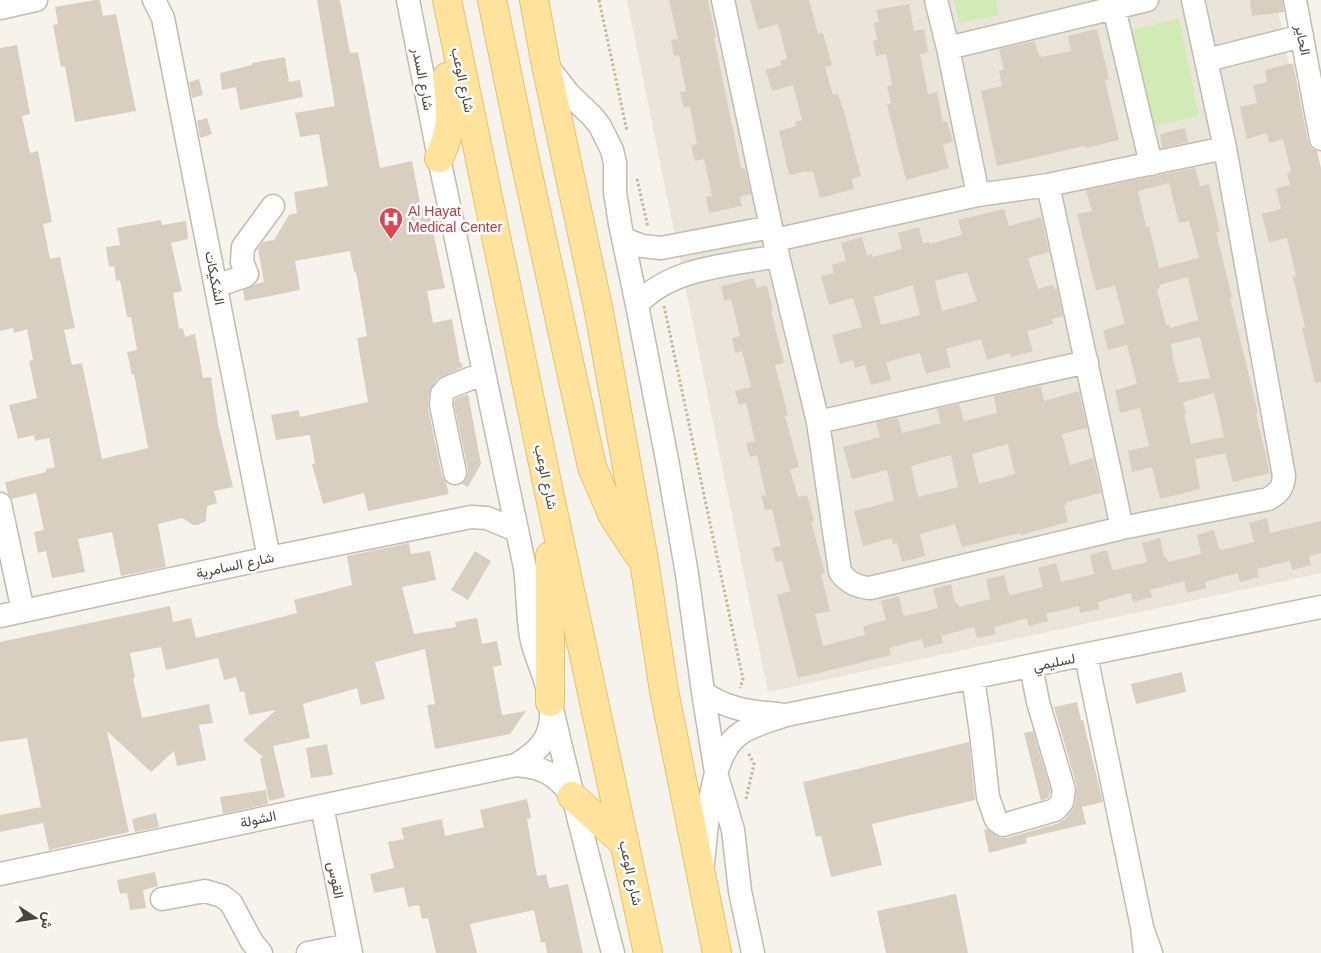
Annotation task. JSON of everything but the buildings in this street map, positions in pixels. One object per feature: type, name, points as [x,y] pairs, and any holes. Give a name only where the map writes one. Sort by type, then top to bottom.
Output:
[{"type":"main road","name":"شارع الوعب","points":[[448,0],[550,497],[648,953]]},
{"type":"main road","points":[[492,0],[522,151],[592,467],[613,516],[627,540],[644,561]]},
{"type":"main road","points":[[534,0],[546,65],[599,312],[644,561],[664,692],[716,953]]},
{"type":"main road","points":[[439,158],[446,143],[450,126],[451,110],[446,61],[453,28]]},
{"type":"main road","points":[[550,497],[550,702]]},
{"type":"main road","points":[[572,796],[625,844]]},
{"type":"street","points":[[0,8],[36,0]]},
{"type":"street","name":"الشكيكات","points":[[154,0],[163,18],[269,558]]},
{"type":"street","name":"شارع السدر","points":[[408,0],[439,158]]},
{"type":"street","points":[[723,0],[775,241],[818,422],[840,572],[846,580],[860,588],[870,588],[1122,528],[1268,499],[1281,489],[1284,476],[1225,148],[1193,0]]},
{"type":"street","points":[[936,0],[948,48],[978,195]]},
{"type":"street","points":[[948,48],[1146,0]]},
{"type":"street","name":"الحاير","points":[[1294,0],[1321,139]]},
{"type":"street","points":[[1114,8],[1151,164]]},
{"type":"street","points":[[1207,60],[1302,36]]},
{"type":"street","points":[[546,65],[569,94],[592,116],[607,138],[615,163],[617,208],[668,464],[687,574],[716,773],[732,830],[740,891],[753,953]]},
{"type":"street","points":[[624,239],[642,246],[652,247],[775,241],[978,195],[1048,185],[1225,148]]},
{"type":"street","points":[[439,158],[506,474],[528,589],[531,637],[544,676],[572,796],[613,953]]},
{"type":"street","points":[[1048,185],[1122,528]]},
{"type":"street","points":[[216,286],[247,274],[242,262],[242,247],[273,206]]},
{"type":"street","points":[[637,305],[651,291],[677,277],[712,268],[775,241]]},
{"type":"street","points":[[818,422],[1087,362]]},
{"type":"street","points":[[455,473],[441,405],[442,394],[447,388],[484,373]]},
{"type":"street","name":"شارع السامرية","points":[[471,517],[485,509],[496,497],[506,474]]},
{"type":"street","points":[[0,504],[23,612]]},
{"type":"street","name":"شارع السامرية","points":[[0,616],[471,517],[498,521],[516,530]]},
{"type":"street","name":"لسليمي","points":[[701,875],[716,773],[725,750],[738,736],[751,728],[786,715],[1086,656],[1321,607]]},
{"type":"street","points":[[1086,656],[1142,927],[1145,953]]},
{"type":"street","points":[[972,678],[981,733],[988,797],[996,820],[1004,825],[1055,810],[1062,802],[1064,790],[1038,702],[1031,666]]},
{"type":"street","name":"لسليمي","points":[[703,692],[712,699],[734,708],[752,712],[786,715]]},
{"type":"street","name":"الشولة","points":[[516,765],[533,755],[545,740],[551,721],[550,702]]},
{"type":"street","name":"الشولة","points":[[0,874],[516,765],[533,766],[549,772],[562,783],[572,796]]},
{"type":"street","name":"القوس","points":[[322,806],[350,949]]},
{"type":"street","points":[[162,899],[205,891],[222,896],[231,903],[261,953]]},
{"type":"street","points":[[1142,927],[1151,953]]},
{"type":"street","points":[[308,953],[350,949]]},
{"type":"path","points":[[599,0],[628,133]]},
{"type":"path","points":[[636,171],[652,247]]},
{"type":"path","points":[[660,285],[743,680],[740,688],[734,695],[734,708]]},
{"type":"shaded area","points":[[627,0],[1276,0],[1321,221],[1321,573],[768,692]]},
{"type":"green space","points":[[954,0],[996,0],[999,15],[959,23]]},
{"type":"green space","points":[[1179,18],[1199,116],[1148,128],[1130,31]]},
{"type":"place","name":"Al Hayat Medical Center","points":[[391,240]]}]
